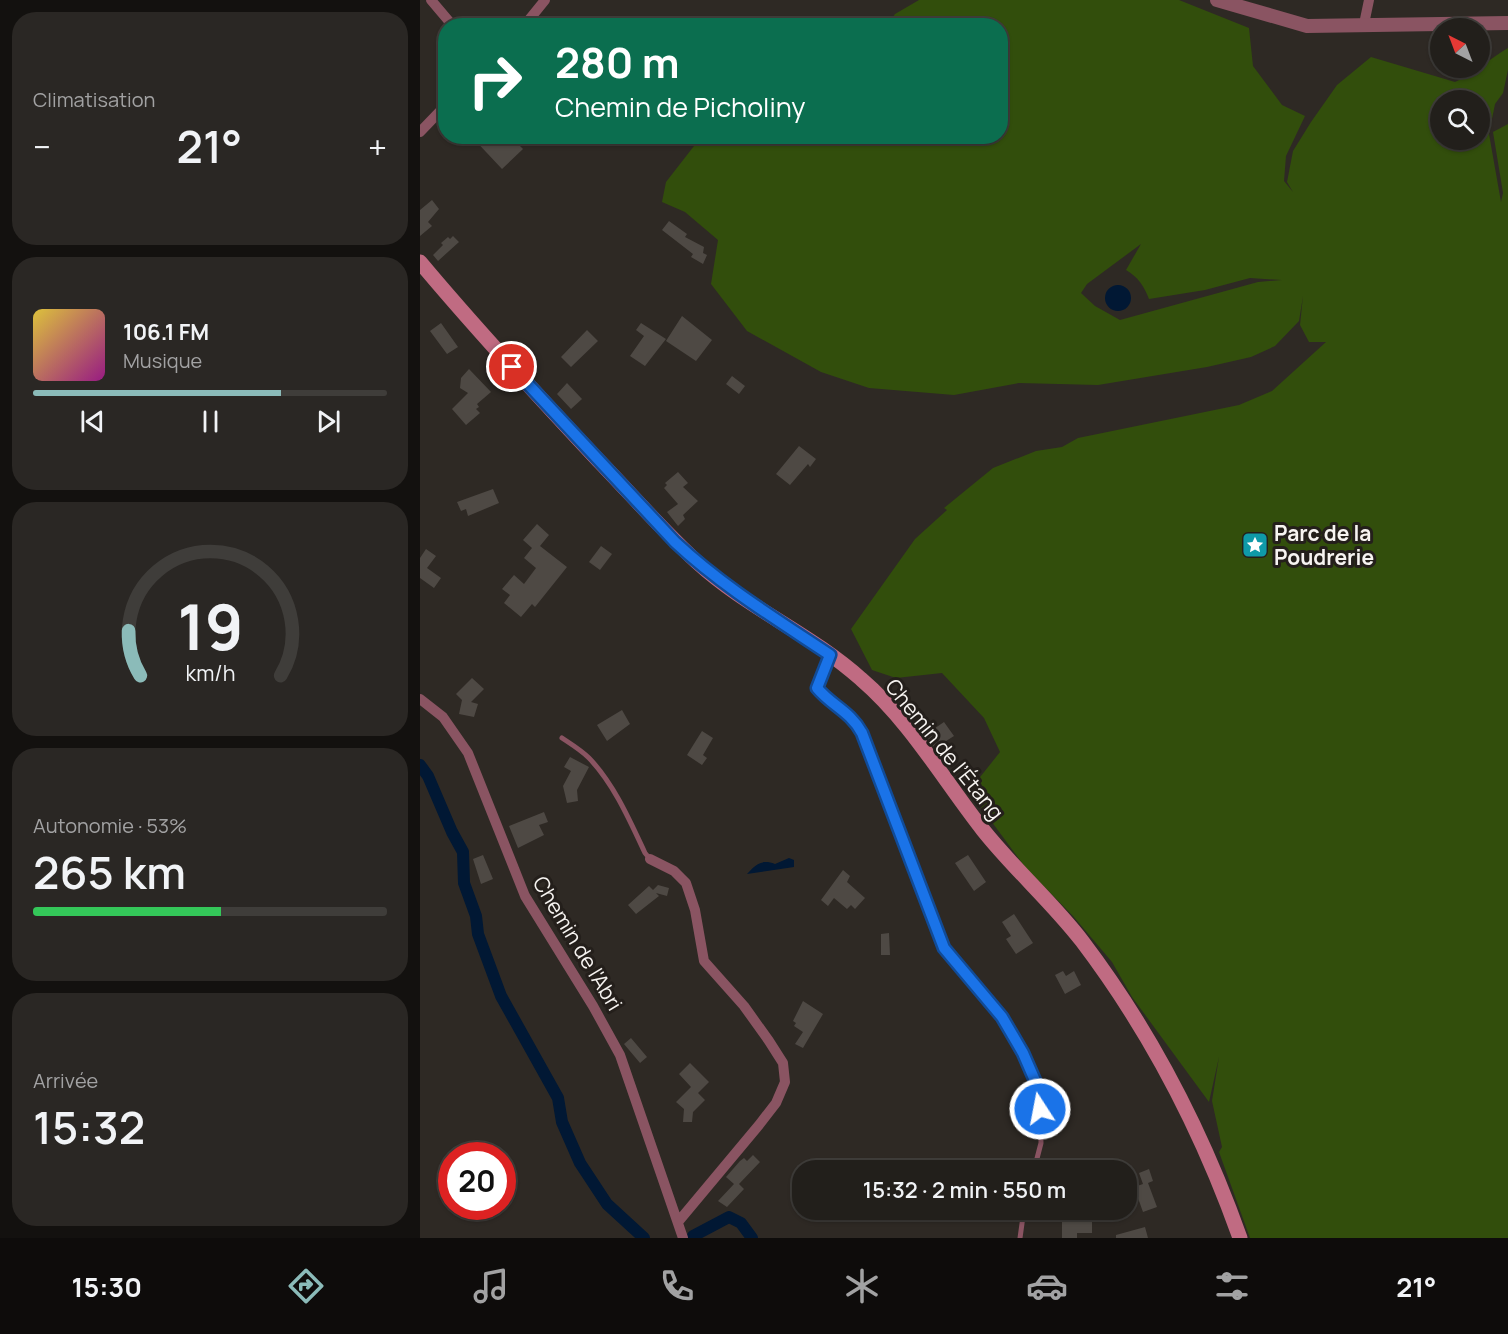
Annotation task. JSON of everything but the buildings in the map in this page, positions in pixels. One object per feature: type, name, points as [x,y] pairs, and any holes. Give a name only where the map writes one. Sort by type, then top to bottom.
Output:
[{"type":"main road","name":"Chemin de l’Étang","points":[[420,262],[559,418],[675,542],[725,586],[830,655],[884,700],[989,837],[1059,914],[1109,980],[1160,1060],[1194,1122],[1240,1238]]},
{"type":"street","points":[[431,0],[446,18]]},
{"type":"street","points":[[530,18],[545,0]]},
{"type":"street","points":[[1217,0],[1307,26],[1508,23]]},
{"type":"street","points":[[1364,24],[1369,0]]},
{"type":"street","points":[[420,132],[438,113]]},
{"type":"street","name":"Chemin de l'Abri","points":[[420,699],[443,717],[468,753],[520,886],[620,1055],[683,1238]]},
{"type":"street","points":[[650,859],[674,871],[686,883],[695,910],[704,961],[744,1006],[769,1041],[783,1064],[785,1082],[776,1103],[678,1222]]},
{"type":"lane","points":[[830,655],[817,688],[825,698],[839,706],[857,724],[867,744],[944,948],[1002,1017],[1023,1053],[1040,1092],[1041,1143],[1037,1160]]},
{"type":"lane","points":[[562,738],[588,757],[603,776],[620,803],[645,854],[650,859]]},
{"type":"lane","points":[[1020,1238],[1022,1220]]},
{"type":"green space","points":[[919,0],[1179,0],[1249,28],[1253,66],[1282,105],[1305,116],[1286,156],[1284,181],[1293,192],[1287,182],[1293,151],[1337,85],[1371,57],[1430,75],[1430,78],[1442,78],[1455,82],[1462,78],[1490,78],[1490,60],[1508,48],[1508,70],[1503,93],[1495,104],[1490,129],[1490,90],[1430,90],[1430,150],[1490,150],[1490,140],[1501,202],[1503,193],[1493,132],[1508,124],[1508,1238],[1250,1238],[1219,1152],[1222,1147],[1212,1101],[1219,1057],[1209,1102],[1132,997],[1112,962],[1073,916],[1025,867],[969,791],[1000,752],[984,718],[942,673],[896,678],[872,670],[851,629],[915,539],[947,510],[944,508],[993,468],[1036,451],[1062,447],[1078,438],[1239,405],[1272,391],[1326,342],[1309,342],[1300,325],[1303,296],[1299,321],[1275,346],[1251,357],[1207,367],[1098,385],[1019,383],[954,395],[869,388],[821,372],[747,331],[711,284],[718,240],[685,212],[662,202],[666,182],[696,144],[1008,144],[1008,18],[892,18]],"holes":[[[1141,244],[1126,270],[1134,276],[1149,299],[1205,290],[1250,278],[1282,280],[1258,282],[1120,320],[1095,306],[1081,293],[1087,284]]]},
{"type":"water","points":[[1118,285],[1127,289],[1131,298],[1127,307],[1118,311],[1109,307],[1105,298],[1109,289]]},
{"type":"water","points":[[789,858],[794,860],[794,867],[747,874],[760,863],[775,864]]},
{"type":"waterway","points":[[420,765],[428,776],[463,852],[464,883],[476,916],[478,934],[501,996],[558,1098],[562,1122],[580,1163],[607,1204],[644,1238]]},
{"type":"waterway","points":[[693,1236],[729,1217],[741,1223],[752,1238]]},
{"type":"place","name":"Parc de la Poudrerie","points":[[1255,545]]},
{"type":"route","points":[[512,367],[675,542],[700,565],[752,605],[830,655],[817,688],[825,698],[854,719],[862,733],[944,948],[1002,1017],[1023,1053],[1040,1092],[1040,1109]]}]
